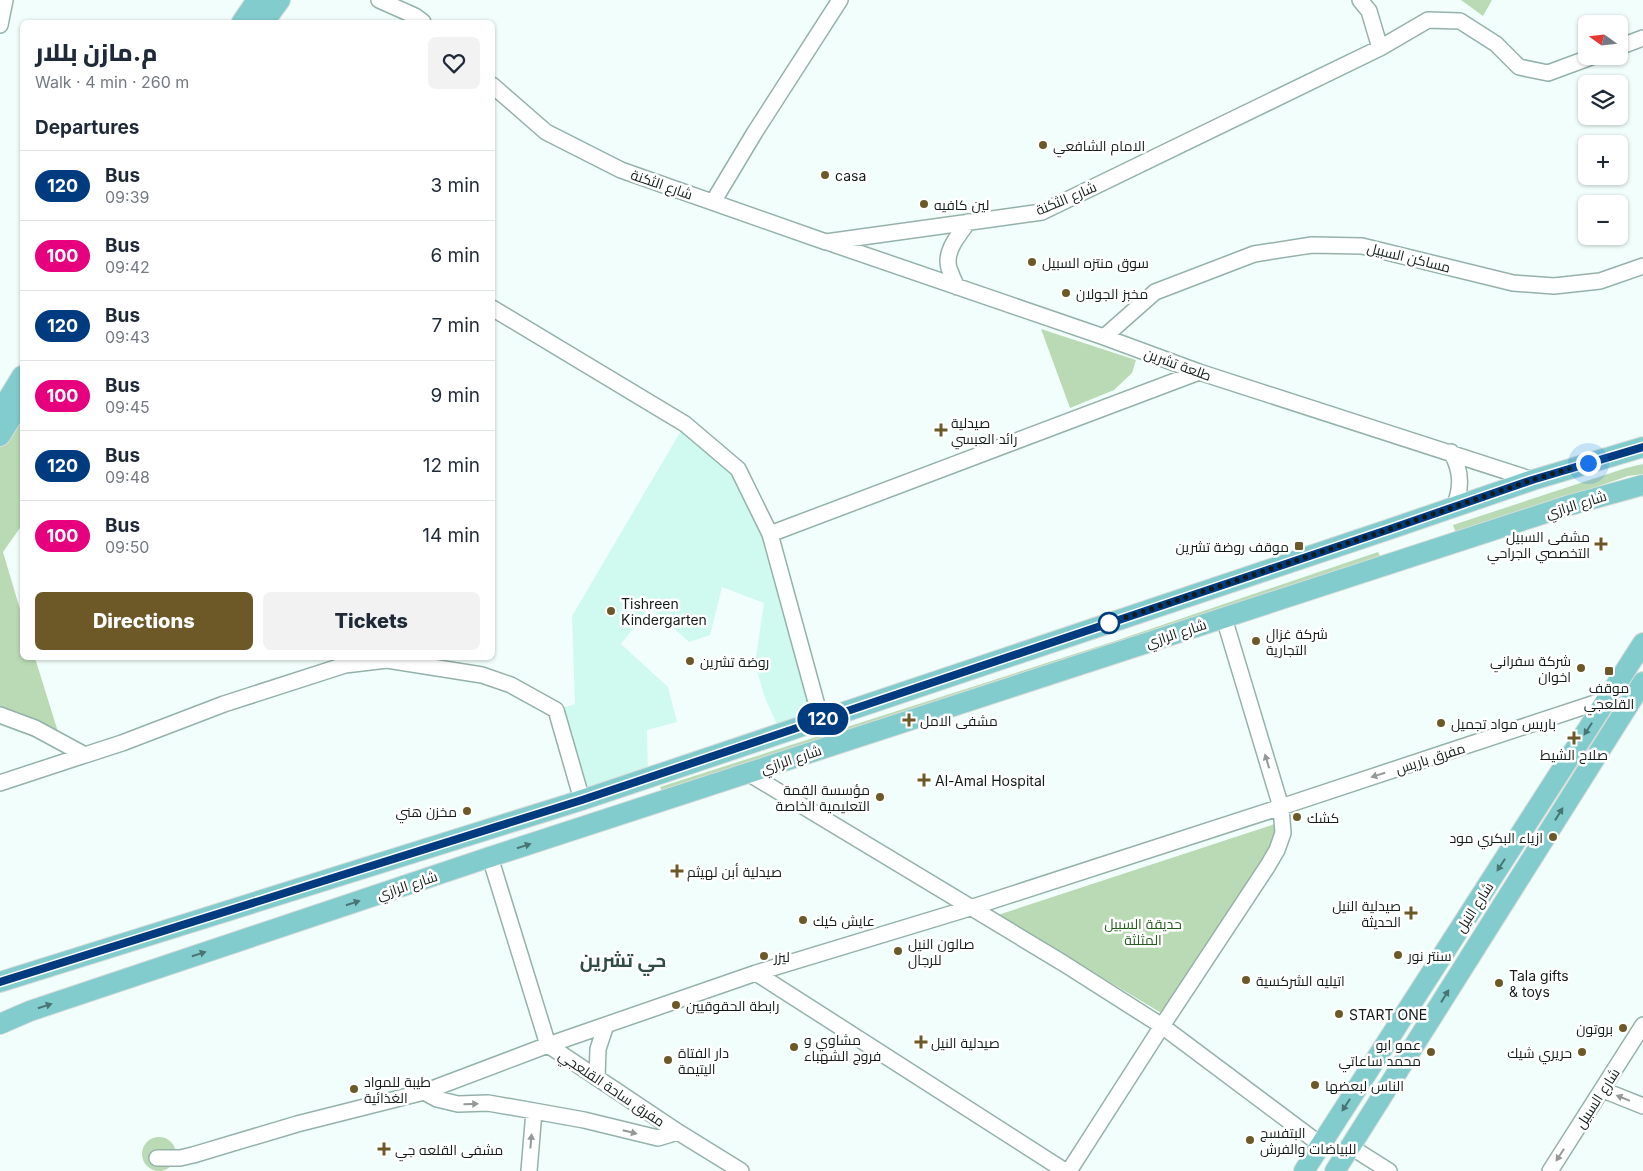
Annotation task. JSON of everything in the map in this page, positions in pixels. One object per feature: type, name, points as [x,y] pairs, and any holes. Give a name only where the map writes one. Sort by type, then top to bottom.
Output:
[{"type":"main road","points":[[243,20],[257,0]]},
{"type":"main road","points":[[265,20],[280,0]]},
{"type":"main road","points":[[0,412],[20,379]]},
{"type":"main road","points":[[0,436],[20,404]]},
{"type":"main road","points":[[0,982],[582,800],[1532,480],[1643,447]]},
{"type":"main road","name":"شارع الرازي","points":[[0,1024],[30,1010],[748,773],[1566,506],[1643,485]]},
{"type":"main road","points":[[1390,529],[1400,560]]},
{"type":"main road","name":"شارع النيل","points":[[1304,1171],[1643,643]]},
{"type":"main road","name":"شارع النيل","points":[[1336,1171],[1643,682]]},
{"type":"street","points":[[0,25],[5,0]]},
{"type":"street","points":[[379,0],[419,19]]},
{"type":"street","points":[[410,0],[419,19]]},
{"type":"street","points":[[713,202],[755,132],[840,0]]},
{"type":"street","points":[[1360,0],[1369,11],[1380,48]]},
{"type":"street","name":"شارع الثكنة","points":[[495,88],[546,132],[621,170],[826,242],[1042,212],[1380,48],[1428,20],[1460,21],[1496,44],[1519,67],[1548,73],[1578,62]]},
{"type":"street","points":[[1628,44],[1643,38]]},
{"type":"street","points":[[957,287],[948,267],[949,254],[968,222]]},
{"type":"street","name":"طلعة تشرين","points":[[826,242],[1104,337],[1199,372],[1451,452],[1532,480]]},
{"type":"street","name":"مساكن السبيل","points":[[1104,337],[1155,292],[1254,254],[1312,245],[1362,246],[1513,283],[1546,286],[1600,281],[1643,266]]},
{"type":"street","points":[[495,310],[685,424],[738,469],[770,534],[821,720]]},
{"type":"street","points":[[770,534],[1199,372]]},
{"type":"street","points":[[1451,452],[1457,462],[1460,475],[1460,490],[1454,507]]},
{"type":"street","points":[[1069,1171],[1277,850],[1283,833],[1281,807],[1224,618]]},
{"type":"street","points":[[0,783],[122,744],[224,704],[345,665],[387,660],[482,675],[511,685],[556,710],[582,800]]},
{"type":"street","name":"مفرق باريس","points":[[157,1158],[180,1158],[193,1155],[297,1124],[424,1092],[606,1025],[756,973],[970,908],[1608,699]]},
{"type":"street","points":[[0,715],[35,728],[85,756]]},
{"type":"street","points":[[748,773],[1063,963],[1162,1026],[1321,1145]]},
{"type":"street","name":"مفرق ساحة القلعجي","points":[[490,858],[548,1046],[678,1132],[741,1171]]},
{"type":"street","points":[[756,973],[1065,1171]]},
{"type":"street","points":[[597,1078],[598,1049],[606,1025]]},
{"type":"street","name":"شارع السبيل","points":[[1550,1171],[1643,1025]]},
{"type":"street","points":[[1602,1090],[1643,1106]]},
{"type":"street","points":[[424,1092],[437,1099],[458,1104],[488,1104],[534,1111],[584,1120],[658,1138],[678,1132]]},
{"type":"street","points":[[529,1171],[534,1111]]},
{"type":"street","points":[[1351,1147],[1389,1171]]},
{"type":"shaded area","name":"Tishreen Kindergarten","points":[[685,424],[738,469],[770,534],[821,720],[781,733],[765,698],[755,664],[764,603],[722,587],[710,635],[689,642],[650,607],[621,644],[668,687],[677,722],[647,730],[648,777],[582,800],[556,710],[575,704],[572,616]]},
{"type":"green space","points":[[1461,0],[1492,0],[1483,16]]},
{"type":"green space","points":[[1041,329],[1136,360],[1132,373],[1114,390],[1070,408]]},
{"type":"green space","points":[[20,404],[20,528],[3,552],[20,609],[20,660],[36,660],[63,748],[0,725],[0,436]]},
{"type":"green space","points":[[1643,464],[1643,474],[1628,476],[1457,535],[1453,525],[1626,468]]},
{"type":"green space","points":[[1378,552],[1381,558],[664,795],[660,787],[1112,642]]},
{"type":"green space","name":"حديقة السبيل المثلثة","points":[[1290,819],[1163,1014],[998,915]]},
{"type":"green space","points":[[159,1137],[166,1138],[171,1142],[175,1147],[175,1161],[171,1166],[166,1170],[159,1171],[152,1170],[147,1166],[143,1161],[142,1154],[143,1147],[147,1142],[152,1138]]},
{"type":"bus line","name":"120","points":[[0,982],[582,800],[1532,480],[1643,447]]},
{"type":"place","name":"الامام الشافعي","points":[[1043,145]]},
{"type":"place","name":"casa","points":[[825,175]]},
{"type":"place","name":"لين كافيه","points":[[924,204]]},
{"type":"place","name":"سوق منتزه السبيل","points":[[1032,262]]},
{"type":"place","name":"مخبز الجولان","points":[[1066,293]]},
{"type":"place","name":"صيدلية رائد العبسي","points":[[941,430]]},
{"type":"place","name":"مشفى السبيل التخصصي الجراحي","points":[[1601,544]]},
{"type":"place","name":"موقف روضة تشرين","points":[[1299,546]]},
{"type":"place","name":"Tishreen Kindergarten","points":[[611,611]]},
{"type":"place","name":"شركة غزال التجارية","points":[[1256,641]]},
{"type":"place","name":"روضة تشرين","points":[[690,661]]},
{"type":"place","name":"شركة سفراني اخوان","points":[[1581,668]]},
{"type":"place","name":"موقف القلعجي","points":[[1609,671]]},
{"type":"place","name":"مشفى الامل","points":[[909,720]]},
{"type":"place","name":"باريس مواد تجميل","points":[[1441,723]]},
{"type":"place","name":"صلاح الشيط","points":[[1574,738]]},
{"type":"place","name":"Al-Amal Hospital","points":[[924,780]]},
{"type":"place","name":"مؤسسة القمة التعليمية الخاصة","points":[[880,797]]},
{"type":"place","name":"مخزن هني","points":[[467,811]]},
{"type":"place","name":"كشك","points":[[1297,817]]},
{"type":"place","name":"ازياء البكري مود","points":[[1553,837]]},
{"type":"place","name":"صيدلية أبن لهيثم","points":[[677,871]]},
{"type":"place","name":"صيدلية النيل الحديثة","points":[[1411,913]]},
{"type":"place","name":"عايش كيك","points":[[803,920]]},
{"type":"place","name":"صالون النيل للرجال","points":[[898,951]]},
{"type":"place","name":"سنتر نور","points":[[1398,955]]},
{"type":"place","name":"ليزر","points":[[764,956]]},
{"type":"place","name":"اتيليه الشركسية","points":[[1246,980]]},
{"type":"place","name":"Tala gifts & toys","points":[[1499,983]]},
{"type":"place","name":"رابطة الحقوقيين","points":[[676,1005]]},
{"type":"place","name":"START ONE","points":[[1339,1014]]},
{"type":"place","name":"بروتون","points":[[1623,1028]]},
{"type":"place","name":"صيدلية النيل","points":[[921,1042]]},
{"type":"place","name":"مشاوي و فروج الشهباء","points":[[794,1047]]},
{"type":"place","name":"عمو ابو محمد ساعاتي","points":[[1431,1052]]},
{"type":"place","name":"حريري شيك","points":[[1582,1052]]},
{"type":"place","name":"دار الفتاة اليتيمة","points":[[668,1060]]},
{"type":"place","name":"الناس لبعضها","points":[[1315,1085]]},
{"type":"place","name":"طيبة للمواد الغذائية","points":[[354,1089]]},
{"type":"place","name":"البتفسج للبياضات والفرش","points":[[1250,1140]]},
{"type":"place","name":"مشفى القلعه جي","points":[[384,1149]]},
{"type":"district","name":"حي تشرين","points":[[623,960]]},
{"type":"route","points":[[1109,623],[1532,480],[1588,463]]}]
